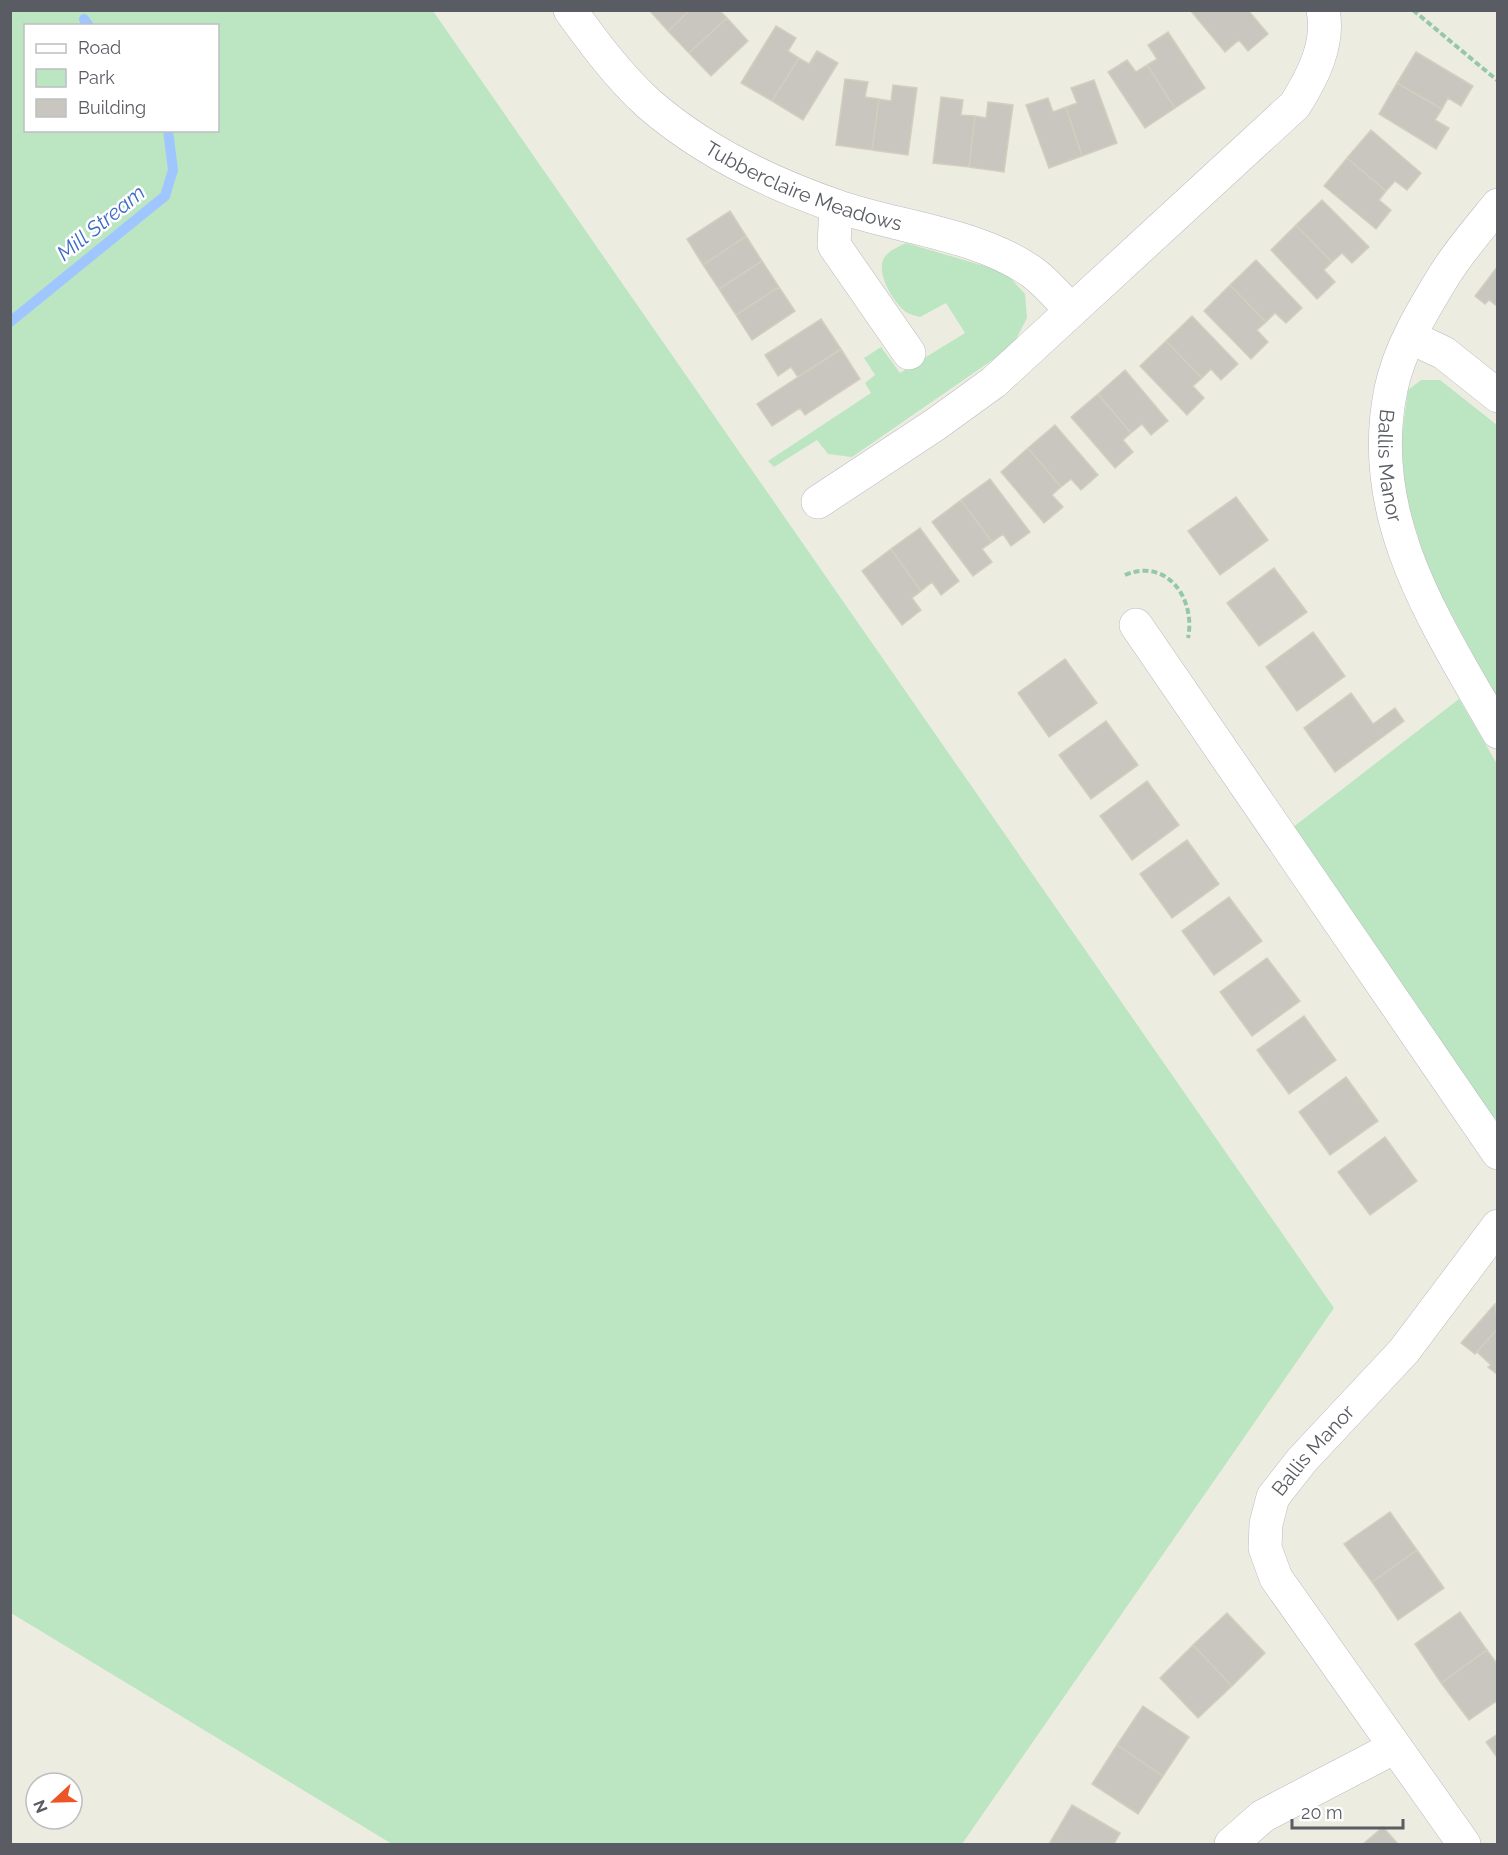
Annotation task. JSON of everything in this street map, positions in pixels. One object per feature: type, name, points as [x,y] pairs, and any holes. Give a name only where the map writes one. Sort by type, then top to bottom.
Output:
[{"type":"street","name":"Tubberclaire Meadows","points":[[570,10],[600,50],[649,103],[700,142],[767,179],[836,206],[993,250],[1033,272],[1071,310]]},
{"type":"street","points":[[818,502],[936,424],[993,382],[1295,105],[1311,80],[1322,49],[1323,10]]},
{"type":"street","name":"Ballis Manor","points":[[1497,205],[1446,272],[1410,337],[1390,396],[1384,436],[1387,490],[1405,557],[1425,602],[1497,732]]},
{"type":"street","points":[[836,206],[834,245],[909,353]]},
{"type":"street","points":[[1410,337],[1444,353],[1497,396]]},
{"type":"street","points":[[1136,625],[1497,1153]]},
{"type":"street","name":"Ballis Manor","points":[[1464,1845],[1276,1578],[1265,1548],[1266,1524],[1273,1497],[1302,1460],[1404,1351],[1497,1226]]},
{"type":"street","points":[[1231,1845],[1263,1816],[1395,1747]]},
{"type":"path","points":[[1413,10],[1497,81]]},
{"type":"green space","points":[[10,11],[433,11],[1334,1308],[962,1844],[392,1844],[11,1613]]},
{"type":"green space","points":[[906,243],[1005,272],[1025,294],[1027,318],[1015,341],[1001,354],[852,457],[828,454],[817,440],[774,467],[768,461],[871,393],[865,383],[875,375],[864,358],[881,347],[900,373],[965,333],[946,303],[920,317],[906,312],[892,296],[882,274],[883,260],[890,252]]},
{"type":"green space","points":[[1421,380],[1440,380],[1497,425],[1497,700],[1430,574],[1401,483],[1402,435],[1408,390]]},
{"type":"green space","points":[[1459,699],[1497,764],[1497,1118],[1491,1118],[1292,828]]},
{"type":"building","points":[[649,10],[690,10],[668,31]]},
{"type":"building","points":[[690,10],[719,10],[727,18],[689,53],[668,31]]},
{"type":"building","points":[[1190,10],[1248,10],[1268,34],[1248,51],[1239,40],[1225,52]]},
{"type":"building","points":[[727,18],[748,41],[711,76],[689,53]]},
{"type":"building","points":[[776,26],[796,38],[788,51],[799,58],[772,101],[741,83]]},
{"type":"building","points":[[1168,32],[1205,88],[1175,108],[1147,65],[1157,59],[1148,45]]},
{"type":"building","points":[[817,51],[838,63],[803,120],[772,101],[799,58],[809,64]]},
{"type":"building","points":[[1416,52],[1473,86],[1461,106],[1448,98],[1442,109],[1397,83]]},
{"type":"building","points":[[1127,60],[1136,72],[1147,65],[1175,108],[1145,128],[1108,72]]},
{"type":"building","points":[[845,79],[868,82],[865,97],[879,99],[872,150],[836,145]]},
{"type":"building","points":[[1094,80],[1117,143],[1082,156],[1066,107],[1077,103],[1071,88]]},
{"type":"building","points":[[1397,83],[1442,109],[1435,120],[1449,128],[1436,149],[1379,114]]},
{"type":"building","points":[[893,85],[917,88],[908,155],[872,150],[879,99],[891,101]]},
{"type":"building","points":[[941,97],[963,100],[961,115],[975,116],[969,167],[933,163]]},
{"type":"building","points":[[1048,98],[1053,112],[1066,107],[1082,156],[1049,168],[1026,105]]},
{"type":"building","points":[[988,102],[1013,105],[1004,172],[969,167],[975,116],[986,118]]},
{"type":"building","points":[[1371,130],[1421,173],[1407,190],[1395,181],[1386,191],[1347,158]]},
{"type":"building","points":[[1347,158],[1386,191],[1379,200],[1391,210],[1376,229],[1324,186]]},
{"type":"building","points":[[1322,200],[1369,247],[1352,263],[1342,253],[1332,262],[1296,225]]},
{"type":"building","points":[[730,211],[746,236],[703,265],[687,239]]},
{"type":"building","points":[[1296,225],[1332,262],[1324,270],[1335,282],[1317,299],[1271,250]]},
{"type":"building","points":[[746,236],[762,261],[719,289],[703,265]]},
{"type":"building","points":[[1256,260],[1302,308],[1286,323],[1275,313],[1266,322],[1230,285]]},
{"type":"building","points":[[762,261],[779,287],[736,315],[719,289]]},
{"type":"building","points":[[1498,266],[1498,307],[1489,300],[1485,304],[1475,296]]},
{"type":"building","points":[[1230,285],[1266,322],[1257,330],[1268,342],[1251,359],[1204,311]]},
{"type":"building","points":[[779,287],[795,311],[752,340],[736,315]]},
{"type":"building","points":[[1192,316],[1238,364],[1221,380],[1211,369],[1202,378],[1166,341]]},
{"type":"building","points":[[821,319],[841,349],[798,377],[791,367],[778,376],[765,355]]},
{"type":"building","points":[[1166,341],[1202,378],[1193,386],[1204,398],[1187,415],[1140,366]]},
{"type":"building","points":[[841,349],[860,379],[805,415],[800,408],[772,426],[757,404]]},
{"type":"building","points":[[1125,370],[1168,421],[1151,435],[1142,424],[1131,433],[1098,394]]},
{"type":"building","points":[[1098,394],[1131,433],[1123,440],[1133,452],[1115,468],[1071,417]]},
{"type":"building","points":[[1055,425],[1098,475],[1081,490],[1071,479],[1061,487],[1028,448]]},
{"type":"building","points":[[1028,448],[1061,487],[1052,495],[1063,507],[1044,523],[1001,472]]},
{"type":"building","points":[[990,479],[1030,532],[1011,546],[1003,534],[992,542],[961,500]]},
{"type":"building","points":[[1236,497],[1268,540],[1220,575],[1188,531]]},
{"type":"building","points":[[961,500],[992,542],[982,549],[992,562],[973,576],[932,522]]},
{"type":"building","points":[[920,528],[959,581],[941,595],[932,582],[921,591],[891,549]]},
{"type":"building","points":[[891,549],[921,591],[912,598],[921,610],[902,625],[862,571]]},
{"type":"building","points":[[1274,568],[1307,612],[1259,646],[1227,603]]},
{"type":"building","points":[[1313,632],[1345,676],[1297,711],[1266,667]]},
{"type":"building","points":[[1065,659],[1097,703],[1049,737],[1018,693]]},
{"type":"building","points":[[1351,693],[1373,724],[1395,708],[1404,721],[1335,772],[1304,728]]},
{"type":"building","points":[[1106,721],[1138,765],[1091,799],[1059,755]]},
{"type":"building","points":[[1147,781],[1179,825],[1132,860],[1100,816]]},
{"type":"building","points":[[1187,840],[1219,884],[1172,918],[1140,874]]},
{"type":"building","points":[[1229,897],[1262,941],[1214,975],[1182,931]]},
{"type":"building","points":[[1267,958],[1300,1001],[1252,1036],[1220,992]]},
{"type":"building","points":[[1304,1016],[1336,1060],[1289,1094],[1257,1050]]},
{"type":"building","points":[[1346,1077],[1378,1121],[1330,1155],[1299,1112]]},
{"type":"building","points":[[1385,1137],[1417,1181],[1370,1215],[1338,1172]]},
{"type":"building","points":[[1495,1304],[1498,1328],[1475,1354],[1461,1343]]},
{"type":"building","points":[[1498,1328],[1498,1375],[1488,1367],[1491,1365],[1477,1352]]},
{"type":"building","points":[[1390,1512],[1417,1550],[1372,1582],[1344,1544]]},
{"type":"building","points":[[1417,1550],[1444,1588],[1398,1620],[1372,1582]]},
{"type":"building","points":[[1460,1612],[1487,1650],[1441,1683],[1415,1644]]},
{"type":"building","points":[[1227,1613],[1265,1653],[1232,1686],[1193,1645]]},
{"type":"building","points":[[1193,1645],[1232,1686],[1198,1718],[1160,1678]]},
{"type":"building","points":[[1487,1650],[1498,1665],[1498,1700],[1469,1720],[1441,1683]]},
{"type":"building","points":[[1143,1706],[1189,1737],[1163,1776],[1117,1745]]},
{"type":"building","points":[[1498,1734],[1498,1759],[1486,1742]]},
{"type":"building","points":[[1117,1745],[1163,1776],[1138,1814],[1092,1784]]},
{"type":"building","points":[[1072,1805],[1120,1833],[1114,1844],[1049,1844]]},
{"type":"building","points":[[1383,1827],[1398,1844],[1363,1844]]},
{"type":"waterway","name":"Mill Stream","points":[[84,19],[88,24]]},
{"type":"waterway","name":"Mill Stream","points":[[10,322],[165,196],[173,170],[168,132]]}]
